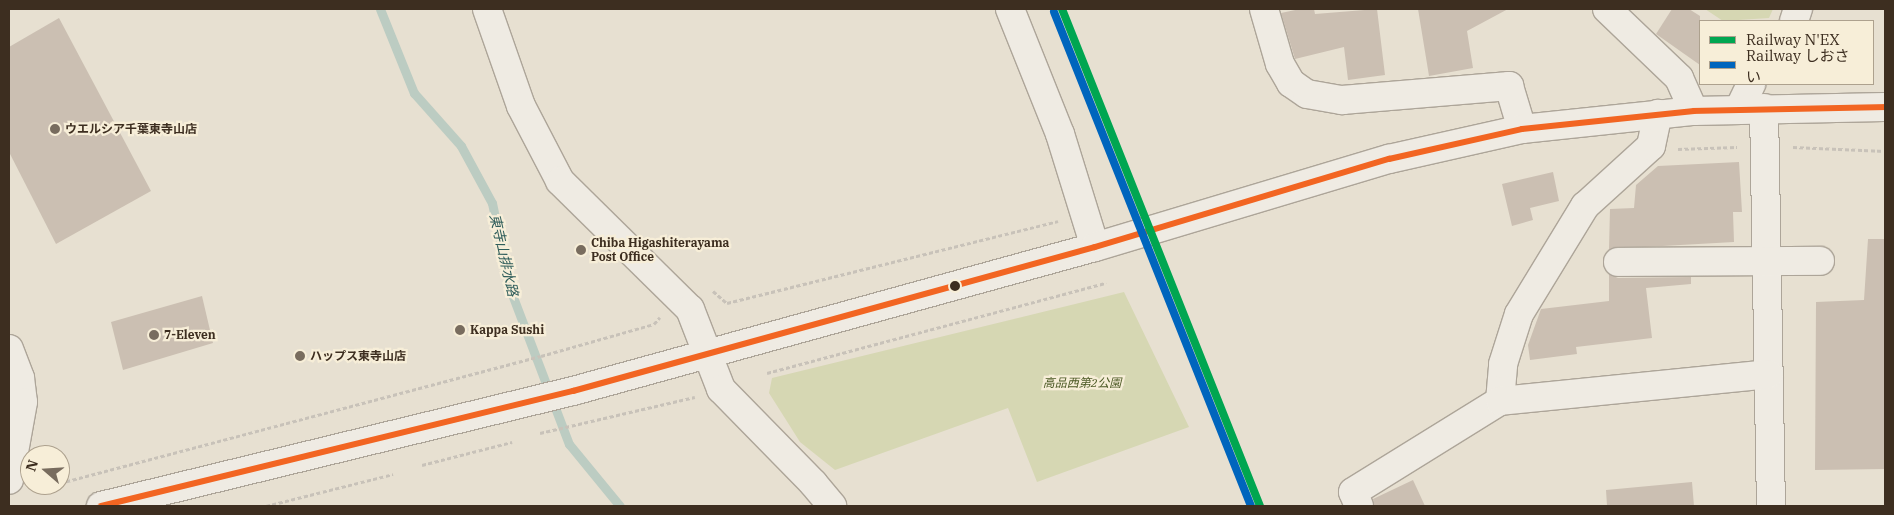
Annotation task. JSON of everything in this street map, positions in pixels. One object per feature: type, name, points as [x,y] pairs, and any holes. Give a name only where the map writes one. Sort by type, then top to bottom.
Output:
[{"type":"street","points":[[487,9],[521,106],[560,180],[690,309],[721,389],[813,483],[832,506]]},
{"type":"street","points":[[1010,9],[1060,134],[1096,247]]},
{"type":"street","points":[[1264,9],[1280,64],[1291,82],[1306,94],[1342,100],[1509,86],[1522,129]]},
{"type":"street","points":[[1607,9],[1679,78],[1694,111]]},
{"type":"street","points":[[1751,85],[1767,259],[1771,506]]},
{"type":"street","points":[[112,505],[573,391],[707,352],[1096,247],[1389,159],[1522,129],[1694,111],[1885,107]]},
{"type":"street","points":[[1500,401],[1503,364],[1519,314],[1585,206],[1651,146],[1658,114]]},
{"type":"street","points":[[1618,262],[1767,259],[1820,260]]},
{"type":"street","points":[[9,349],[20,378],[22,402],[9,480]]},
{"type":"street","points":[[1360,506],[1353,492],[1500,401],[1769,374]]},
{"type":"path","points":[[1678,149],[1747,147]]},
{"type":"path","points":[[1787,147],[1885,150]]},
{"type":"path","points":[[705,284],[727,303],[1085,214]]},
{"type":"path","points":[[767,373],[1106,282]]},
{"type":"path","points":[[70,480],[541,356],[654,324],[664,313]]},
{"type":"path","points":[[540,432],[695,397]]},
{"type":"path","points":[[422,465],[512,442]]},
{"type":"path","points":[[266,506],[393,474]]},
{"type":"green space","points":[[1705,9],[1773,9],[1769,18],[1722,20]]},
{"type":"green space","name":"高品西第2公園","points":[[1124,292],[1189,427],[1037,482],[1008,408],[835,470],[800,442],[769,393],[772,378]]},
{"type":"building","points":[[1300,9],[1314,9],[1315,14],[1377,9],[1385,75],[1348,80],[1344,47],[1295,59],[1281,13]]},
{"type":"building","points":[[1418,9],[1508,9],[1467,31],[1473,68],[1429,76]]},
{"type":"building","points":[[1672,9],[1689,9],[1700,16],[1699,64],[1656,34]]},
{"type":"building","points":[[59,18],[151,191],[56,244],[9,152],[9,47]]},
{"type":"building","points":[[1739,162],[1742,212],[1733,212],[1734,242],[1609,249],[1610,209],[1634,208],[1636,185],[1658,166]]},
{"type":"building","points":[[1553,172],[1559,201],[1530,208],[1533,220],[1512,226],[1502,184]]},
{"type":"building","points":[[1868,239],[1885,239],[1885,469],[1815,470],[1816,302],[1864,300]]},
{"type":"building","points":[[1609,274],[1618,278],[1691,277],[1691,284],[1646,288],[1652,338],[1576,347],[1577,354],[1530,360],[1528,345],[1541,309],[1609,301]]},
{"type":"building","points":[[202,296],[213,343],[123,370],[111,322]]},
{"type":"building","points":[[1413,480],[1425,506],[1374,506],[1373,499]]},
{"type":"building","points":[[1692,482],[1694,506],[1607,506],[1606,490]]},
{"type":"waterway","name":"東寺山排水路","points":[[380,9],[414,93],[461,146],[492,203],[510,289],[569,444],[620,506]]},
{"type":"rail line","name":"N'EX","points":[[1062,9],[1260,506]]},
{"type":"rail line","name":"しおさい","points":[[1054,12],[1251,506]]},
{"type":"transit line","points":[[101,506],[573,391],[1095,247],[1389,159],[1522,129],[1694,111],[1885,107]]},
{"type":"place","name":"ウエルシア千葉東寺山店","points":[[55,129]]},
{"type":"place","name":"Chiba Higashiterayama Post Office","points":[[581,250]]},
{"type":"place","name":"Kappa Sushi","points":[[460,330]]},
{"type":"place","name":"7-Eleven","points":[[154,335]]},
{"type":"place","name":"ハップス東寺山店","points":[[300,356]]}]
